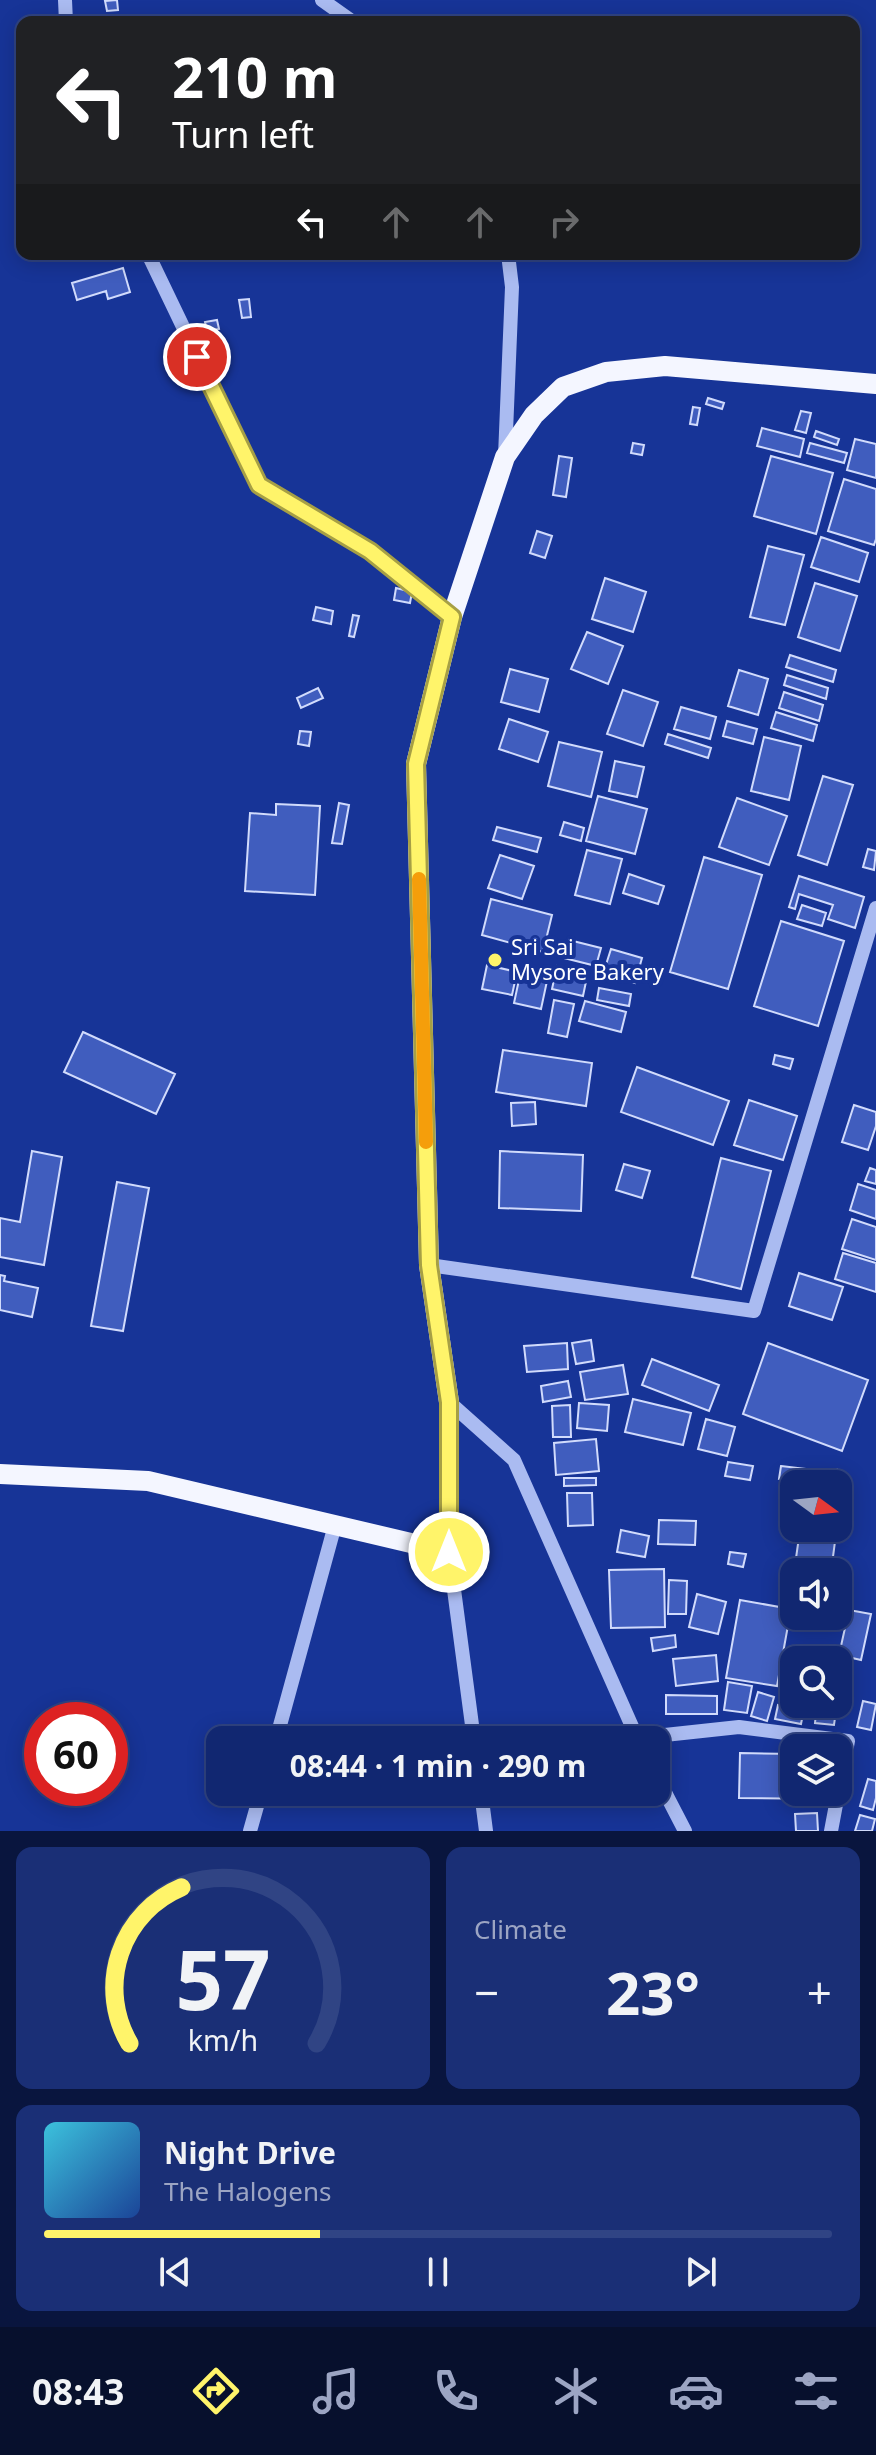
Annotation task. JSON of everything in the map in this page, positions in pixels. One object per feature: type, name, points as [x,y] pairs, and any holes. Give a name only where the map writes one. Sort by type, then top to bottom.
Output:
[{"type":"main road","points":[[0,1474],[148,1481],[449,1552],[449,1402],[429,1265],[416,764],[452,617],[505,457],[534,415],[563,387],[606,372],[665,366],[876,384]]},
{"type":"street","points":[[322,0],[345,16]]},
{"type":"street","points":[[151,260],[259,485],[370,551],[452,617]]},
{"type":"street","points":[[505,457],[512,287],[509,260]]},
{"type":"street","points":[[429,1265],[754,1311],[876,908]]},
{"type":"street","points":[[449,1402],[514,1460],[631,1726]]},
{"type":"street","points":[[280,1726],[335,1525]]},
{"type":"street","points":[[449,1552],[472,1726]]},
{"type":"street","points":[[670,1735],[739,1727],[848,1741],[831,1831]]},
{"type":"street","points":[[670,1802],[685,1831]]},
{"type":"street","points":[[250,1831],[257,1806]]},
{"type":"street","points":[[483,1806],[486,1831]]},
{"type":"building","points":[[117,0],[118,10],[107,11],[105,1]]},
{"type":"building","points":[[123,268],[130,292],[108,299],[106,291],[77,300],[72,283]]},
{"type":"building","points":[[249,299],[251,317],[242,318],[239,300]]},
{"type":"building","points":[[217,320],[219,329],[207,331],[205,322]]},
{"type":"building","points":[[708,398],[724,403],[722,409],[706,404]]},
{"type":"building","points":[[693,407],[700,408],[697,425],[690,424]]},
{"type":"building","points":[[801,411],[811,413],[806,433],[795,430]]},
{"type":"building","points":[[762,428],[804,439],[800,457],[757,446]]},
{"type":"building","points":[[816,431],[839,439],[837,445],[814,437]]},
{"type":"building","points":[[855,439],[876,444],[876,478],[847,470]]},
{"type":"building","points":[[633,443],[644,445],[642,455],[631,453]]},
{"type":"building","points":[[810,443],[847,453],[844,463],[807,453]]},
{"type":"building","points":[[559,456],[572,458],[566,497],[553,495]]},
{"type":"building","points":[[771,456],[833,473],[816,534],[754,516]]},
{"type":"building","points":[[844,479],[876,489],[874,545],[828,531]]},
{"type":"building","points":[[537,531],[552,536],[545,558],[530,553]]},
{"type":"building","points":[[821,537],[868,553],[859,582],[811,567]]},
{"type":"building","points":[[768,546],[804,555],[785,625],[750,617]]},
{"type":"building","points":[[605,578],[646,592],[633,632],[592,619]]},
{"type":"building","points":[[815,583],[857,596],[840,651],[798,637]]},
{"type":"building","points":[[396,588],[412,592],[410,603],[394,600]]},
{"type":"building","points":[[316,607],[333,611],[331,624],[313,620]]},
{"type":"building","points":[[353,615],[359,616],[354,637],[349,636]]},
{"type":"building","points":[[587,632],[623,646],[608,684],[571,669]]},
{"type":"building","points":[[790,655],[836,670],[833,682],[786,667]]},
{"type":"building","points":[[510,669],[548,679],[539,712],[501,702]]},
{"type":"building","points":[[739,670],[768,679],[758,715],[728,706]]},
{"type":"building","points":[[787,675],[828,688],[826,699],[784,685]]},
{"type":"building","points":[[318,688],[323,698],[301,708],[297,698]]},
{"type":"building","points":[[623,690],[658,702],[643,746],[607,734]]},
{"type":"building","points":[[784,692],[823,705],[819,721],[779,708]]},
{"type":"building","points":[[681,707],[716,717],[710,739],[674,729]]},
{"type":"building","points":[[776,712],[817,725],[813,741],[771,728]]},
{"type":"building","points":[[509,719],[548,732],[538,762],[499,749]]},
{"type":"building","points":[[727,721],[757,729],[753,744],[723,736]]},
{"type":"building","points":[[300,731],[311,732],[309,746],[298,744]]},
{"type":"building","points":[[668,734],[711,748],[708,758],[665,744]]},
{"type":"building","points":[[764,737],[801,746],[789,800],[751,791]]},
{"type":"building","points":[[559,742],[602,752],[591,797],[548,786]]},
{"type":"building","points":[[615,761],[644,767],[637,797],[609,791]]},
{"type":"building","points":[[823,776],[853,785],[827,865],[798,855]]},
{"type":"building","points":[[598,796],[647,809],[635,854],[586,841]]},
{"type":"building","points":[[737,798],[787,816],[769,865],[719,847]]},
{"type":"building","points":[[339,803],[349,805],[342,844],[332,843]]},
{"type":"building","points":[[276,804],[320,806],[315,895],[245,891],[250,813],[276,815]]},
{"type":"building","points":[[564,822],[584,828],[581,841],[560,835]]},
{"type":"building","points":[[497,827],[541,838],[537,852],[493,840]]},
{"type":"building","points":[[868,849],[876,851],[874,870],[863,867]]},
{"type":"building","points":[[587,850],[622,859],[610,904],[575,895]]},
{"type":"building","points":[[500,855],[534,866],[522,899],[488,888]]},
{"type":"building","points":[[704,857],[762,875],[728,989],[670,972]]},
{"type":"building","points":[[629,874],[664,886],[658,904],[623,893]]},
{"type":"building","points":[[799,876],[864,897],[855,928],[828,919],[833,905],[799,894],[795,909],[789,907]]},
{"type":"building","points":[[491,899],[552,915],[543,952],[482,935]]},
{"type":"building","points":[[802,905],[826,913],[822,926],[797,919]]},
{"type":"building","points":[[781,921],[844,941],[818,1026],[754,1006]]},
{"type":"building","points":[[569,940],[601,948],[596,966],[564,958]]},
{"type":"building","points":[[611,949],[642,958],[635,983],[603,974]]},
{"type":"building","points":[[487,965],[517,972],[512,995],[482,989]]},
{"type":"building","points":[[557,966],[588,972],[583,996],[552,989]]},
{"type":"building","points":[[520,975],[547,981],[541,1009],[514,1003]]},
{"type":"building","points":[[599,988],[631,994],[629,1006],[597,1000]]},
{"type":"building","points":[[554,1000],[574,1004],[567,1037],[548,1033]]},
{"type":"building","points":[[585,1001],[626,1012],[621,1032],[579,1021]]},
{"type":"building","points":[[83,1032],[175,1074],[156,1114],[64,1072]]},
{"type":"building","points":[[503,1050],[592,1063],[586,1106],[496,1092]]},
{"type":"building","points":[[775,1055],[793,1059],[790,1069],[773,1064]]},
{"type":"building","points":[[637,1067],[729,1101],[713,1145],[621,1112]]},
{"type":"building","points":[[749,1100],[797,1116],[783,1160],[734,1145]]},
{"type":"building","points":[[535,1102],[536,1124],[512,1126],[511,1103]]},
{"type":"building","points":[[854,1105],[876,1112],[876,1126],[868,1150],[842,1142]]},
{"type":"building","points":[[32,1151],[62,1157],[44,1265],[0,1257],[0,1218],[20,1222]]},
{"type":"building","points":[[500,1151],[583,1155],[581,1211],[499,1208]]},
{"type":"building","points":[[721,1158],[771,1171],[741,1289],[692,1277]]},
{"type":"building","points":[[624,1164],[650,1171],[642,1198],[616,1190]]},
{"type":"building","points":[[870,1168],[876,1170],[876,1184],[865,1181]]},
{"type":"building","points":[[117,1182],[149,1188],[123,1331],[91,1326]]},
{"type":"building","points":[[858,1184],[876,1190],[876,1219],[850,1210]]},
{"type":"building","points":[[852,1219],[876,1227],[876,1260],[842,1249]]},
{"type":"building","points":[[843,1253],[876,1263],[876,1292],[835,1279]]},
{"type":"building","points":[[799,1273],[843,1287],[832,1320],[789,1306]]},
{"type":"building","points":[[0,1275],[5,1276],[4,1281],[38,1288],[32,1317],[0,1310]]},
{"type":"building","points":[[591,1340],[594,1361],[576,1364],[572,1343]]},
{"type":"building","points":[[567,1343],[568,1369],[527,1372],[524,1346]]},
{"type":"building","points":[[768,1343],[868,1380],[842,1451],[743,1414]]},
{"type":"building","points":[[652,1359],[719,1385],[709,1411],[642,1385]]},
{"type":"building","points":[[623,1365],[628,1394],[585,1400],[580,1372]]},
{"type":"building","points":[[568,1381],[571,1397],[543,1402],[541,1386]]},
{"type":"building","points":[[633,1399],[691,1413],[683,1445],[625,1432]]},
{"type":"building","points":[[579,1403],[609,1405],[607,1431],[577,1428]]},
{"type":"building","points":[[570,1405],[571,1437],[553,1437],[552,1406]]},
{"type":"building","points":[[706,1419],[735,1427],[727,1456],[698,1449]]},
{"type":"building","points":[[596,1439],[599,1471],[556,1475],[554,1443]]},
{"type":"building","points":[[728,1462],[753,1466],[750,1480],[725,1476]]},
{"type":"building","points":[[781,1466],[807,1469],[807,1470],[780,1470]]},
{"type":"building","points":[[564,1478],[596,1478],[596,1485],[564,1486]]},
{"type":"building","points":[[567,1493],[592,1493],[593,1525],[568,1526]]},
{"type":"building","points":[[659,1520],[696,1521],[695,1545],[658,1544]]},
{"type":"building","points":[[621,1530],[649,1536],[645,1557],[617,1552]]},
{"type":"building","points":[[798,1542],[835,1542],[833,1558],[796,1558]]},
{"type":"building","points":[[730,1552],[746,1554],[743,1567],[728,1564]]},
{"type":"building","points":[[664,1569],[665,1627],[611,1628],[609,1570]]},
{"type":"building","points":[[669,1580],[687,1581],[686,1614],[668,1614]]},
{"type":"building","points":[[697,1594],[726,1602],[718,1634],[689,1627]]},
{"type":"building","points":[[740,1600],[780,1607],[780,1630],[787,1630],[784,1646],[780,1646],[777,1686],[726,1678]]},
{"type":"building","points":[[852,1611],[871,1614],[861,1660],[852,1658],[852,1646],[841,1646],[845,1630],[852,1630]]},
{"type":"building","points":[[675,1635],[676,1647],[653,1651],[651,1638]]},
{"type":"building","points":[[716,1655],[718,1681],[676,1686],[673,1659]]},
{"type":"building","points":[[728,1682],[752,1686],[747,1713],[724,1710]]},
{"type":"building","points":[[758,1692],[774,1697],[767,1721],[751,1716]]},
{"type":"building","points":[[666,1695],[717,1696],[717,1714],[666,1714]]},
{"type":"building","points":[[863,1701],[876,1704],[871,1730],[857,1727]]},
{"type":"building","points":[[778,1705],[780,1718],[802,1718],[801,1724],[775,1719]]},
{"type":"building","points":[[816,1718],[835,1718],[834,1725],[815,1723]]},
{"type":"building","points":[[740,1753],[780,1754],[780,1798],[739,1798]]},
{"type":"building","points":[[868,1779],[876,1781],[873,1810],[860,1806]]},
{"type":"building","points":[[817,1813],[818,1831],[796,1831],[795,1814]]},
{"type":"building","points":[[860,1815],[875,1819],[872,1831],[855,1831]]},
{"type":"slow traffic","points":[[419,879],[426,1142]]},
{"type":"place","name":"Sri Sai Mysore Bakery","points":[[495,960]]},
{"type":"route","points":[[197,357],[259,485],[370,551],[452,617],[416,764],[429,1265],[449,1402],[449,1552]]}]
